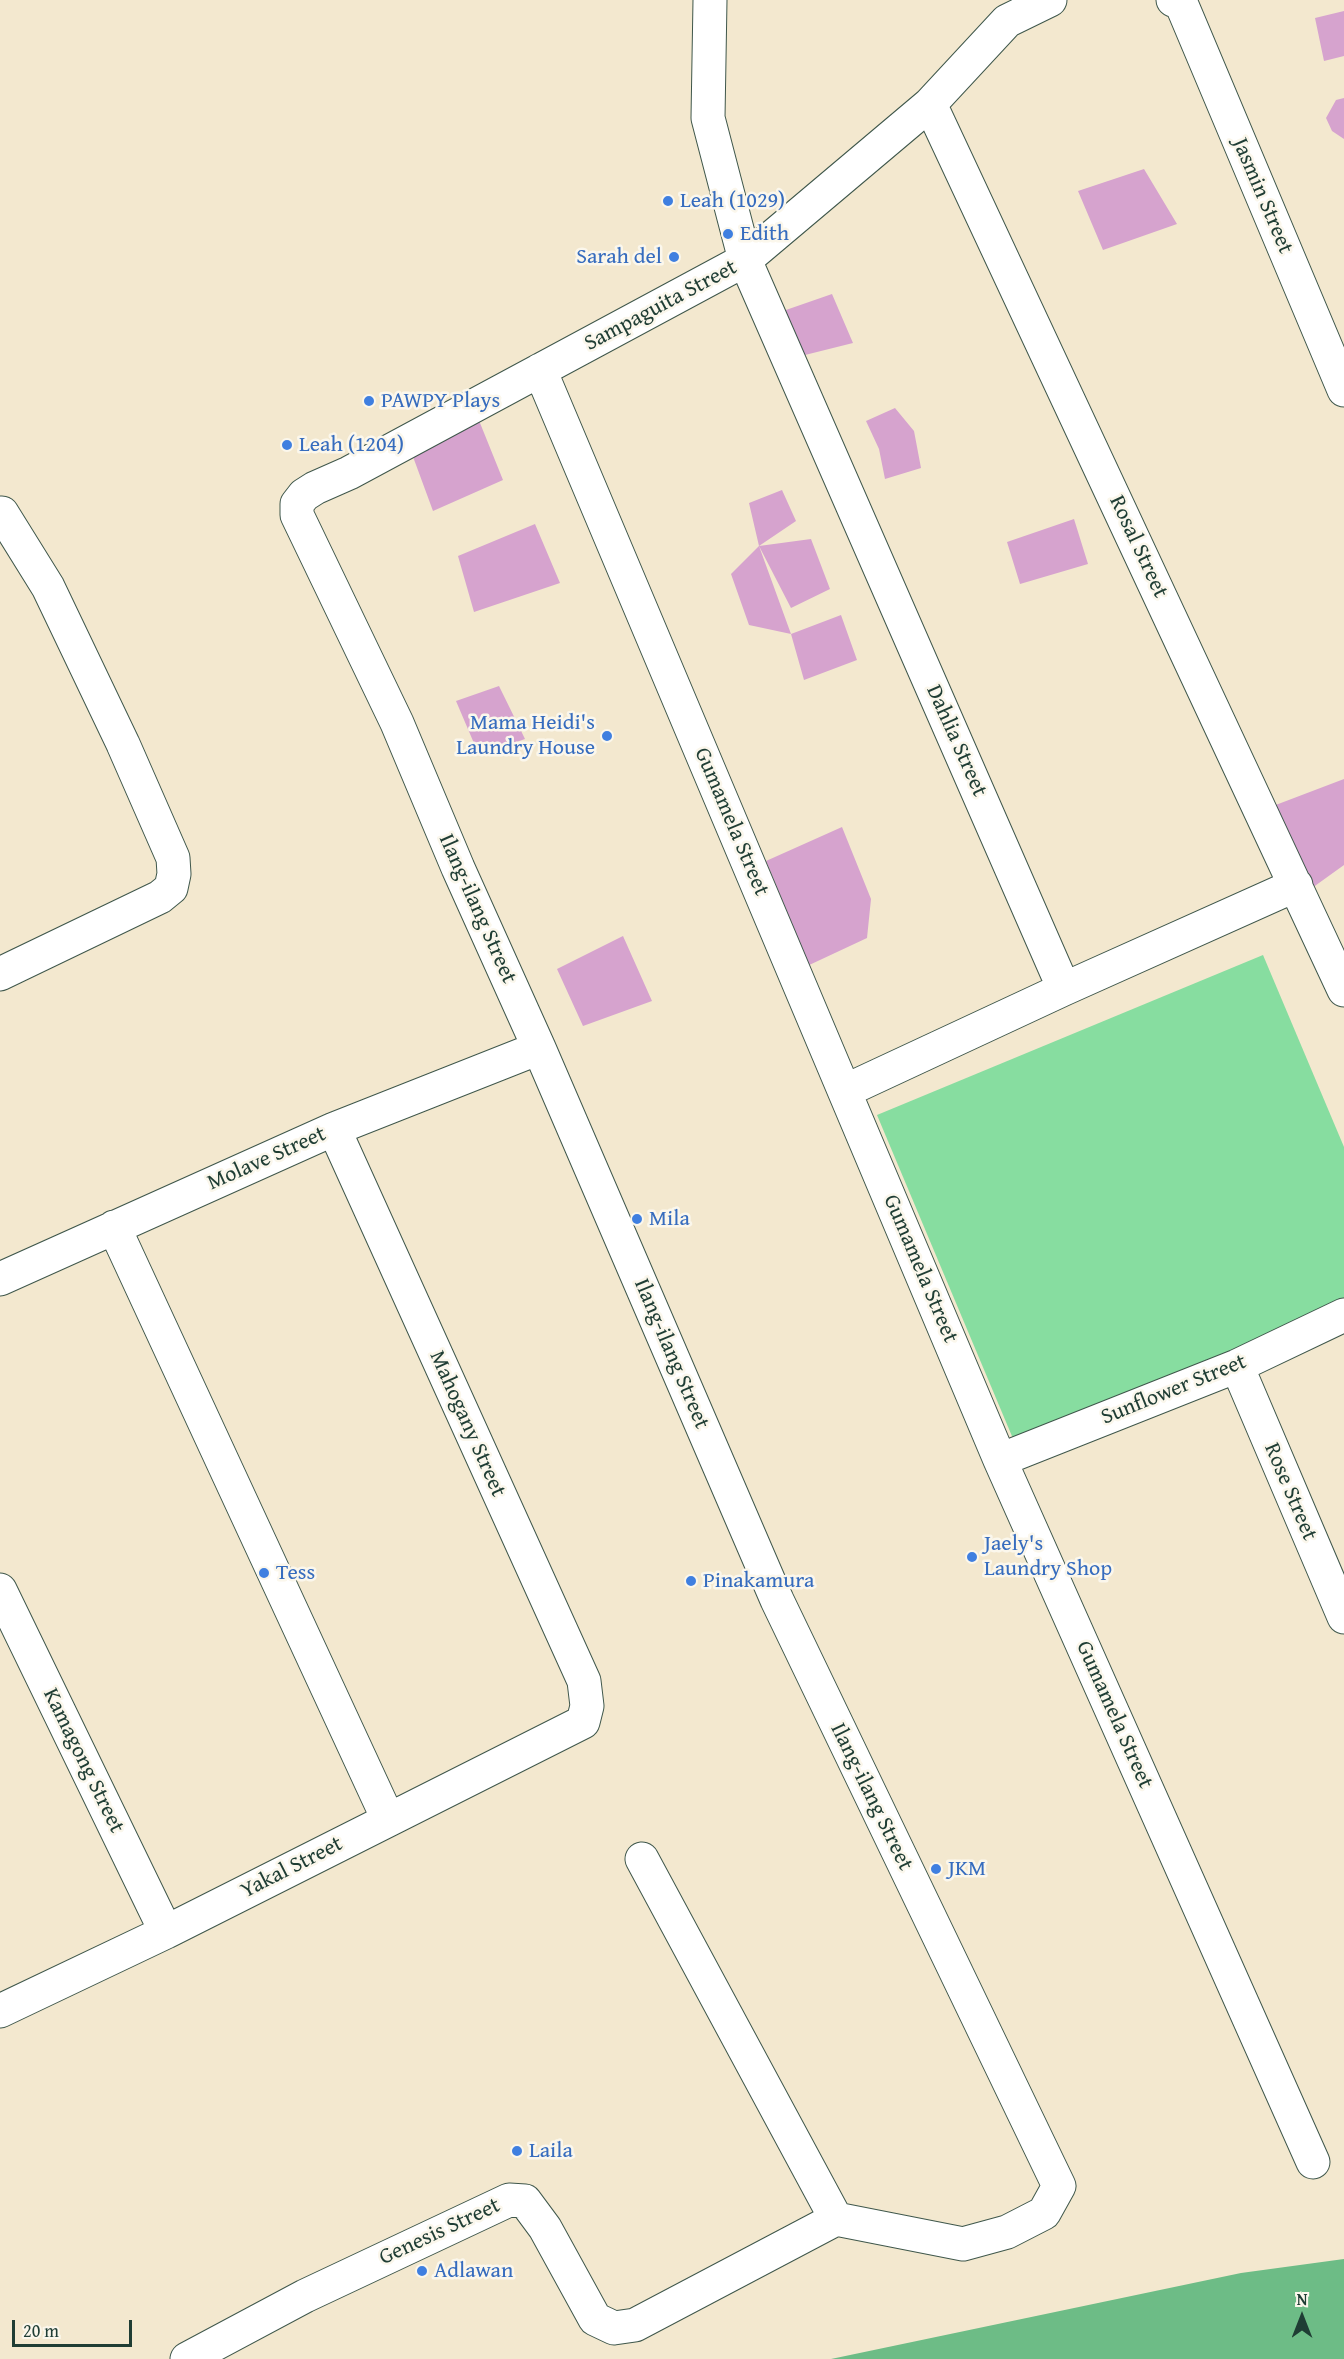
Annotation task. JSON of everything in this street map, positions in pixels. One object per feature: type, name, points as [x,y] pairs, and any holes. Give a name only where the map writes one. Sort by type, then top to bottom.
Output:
[{"type":"street","name":"Dahlia Street","points":[[710,0],[708,118],[746,260],[1064,988]]},
{"type":"street","name":"Sampaguita Street","points":[[297,515],[297,504],[304,495],[315,488],[746,260],[930,104],[1008,21],[1050,0]]},
{"type":"street","name":"Jasmin Street","points":[[1177,1],[1344,390]]},
{"type":"street","name":"Rosal Street","points":[[930,104],[1344,990]]},
{"type":"street","name":"Gumamela Street","points":[[540,370],[1000,1460],[1313,2162]]},
{"type":"street","points":[[0,975],[160,897],[171,888],[174,874],[173,858],[123,744],[48,587],[2,513]]},
{"type":"street","name":"Ilang-ilang Street","points":[[297,515],[397,723],[777,1600],[1059,2186],[1044,2213],[1007,2232],[963,2244],[836,2218]]},
{"type":"street","points":[[845,1092],[1064,988],[1296,885]]},
{"type":"street","name":"Molave Street","points":[[0,1279],[334,1129],[539,1048]]},
{"type":"street","name":"Mahogany Street","points":[[334,1129],[584,1681],[587,1706],[583,1722]]},
{"type":"street","points":[[114,1227],[388,1819]]},
{"type":"street","name":"Sunflower Street","points":[[1000,1460],[1237,1366],[1344,1315]]},
{"type":"street","name":"Rose Street","points":[[1237,1366],[1344,1617]]},
{"type":"street","name":"Kamagong Street","points":[[0,1590],[166,1932]]},
{"type":"street","name":"Yakal Street","points":[[0,2011],[166,1932],[583,1722]]},
{"type":"street","points":[[642,1859],[836,2218]]},
{"type":"street","name":"Genesis Street","points":[[188,2359],[304,2296],[509,2200],[525,2201],[545,2228],[596,2319],[614,2328],[635,2325],[836,2218]]},
{"type":"green space","points":[[1263,955],[1344,1147],[1344,1304],[1014,1441],[877,1115]]},
{"type":"green space","points":[[1344,2259],[1344,2359],[831,2359],[1241,2273]]},
{"type":"building","points":[[1344,11],[1344,56],[1324,61],[1315,18]]},
{"type":"building","points":[[1344,98],[1344,139],[1332,131],[1326,118],[1336,100]]},
{"type":"building","points":[[1144,169],[1177,224],[1103,250],[1078,191]]},
{"type":"building","points":[[832,294],[853,343],[801,356],[783,311]]},
{"type":"building","points":[[895,408],[914,431],[921,468],[885,479],[879,449],[866,421]]},
{"type":"building","points":[[478,418],[503,480],[433,511],[412,454]]},
{"type":"building","points":[[782,490],[796,521],[759,546],[749,503]]},
{"type":"building","points":[[1074,519],[1088,564],[1020,584],[1007,542]]},
{"type":"building","points":[[535,524],[560,583],[474,612],[458,556]]},
{"type":"building","points":[[811,539],[830,589],[791,608],[759,546]]},
{"type":"building","points":[[759,546],[791,634],[749,625],[731,574]]},
{"type":"building","points":[[841,615],[857,660],[804,680],[791,634]]},
{"type":"building","points":[[499,686],[525,739],[479,755],[456,701]]},
{"type":"building","points":[[1344,779],[1344,865],[1312,888],[1273,806]]},
{"type":"building","points":[[842,827],[871,899],[867,938],[805,967],[792,924],[766,861]]},
{"type":"building","points":[[623,936],[652,1001],[583,1026],[557,969]]},
{"type":"place","name":"Leah (1029)","points":[[668,201]]},
{"type":"place","name":"Edith","points":[[728,234]]},
{"type":"place","name":"Sarah del","points":[[674,257]]},
{"type":"place","name":"PAWPY Plays","points":[[369,401]]},
{"type":"place","name":"Leah (1204)","points":[[287,445]]},
{"type":"place","name":"Mama Heidi's Laundry House","points":[[607,736]]},
{"type":"place","name":"Mila","points":[[637,1219]]},
{"type":"place","name":"Jaely's Laundry Shop","points":[[972,1557]]},
{"type":"place","name":"Tess","points":[[264,1573]]},
{"type":"place","name":"Pinakamura","points":[[691,1581]]},
{"type":"place","name":"JKM","points":[[936,1869]]},
{"type":"place","name":"Laila","points":[[517,2151]]},
{"type":"place","name":"Adlawan","points":[[422,2271]]}]
